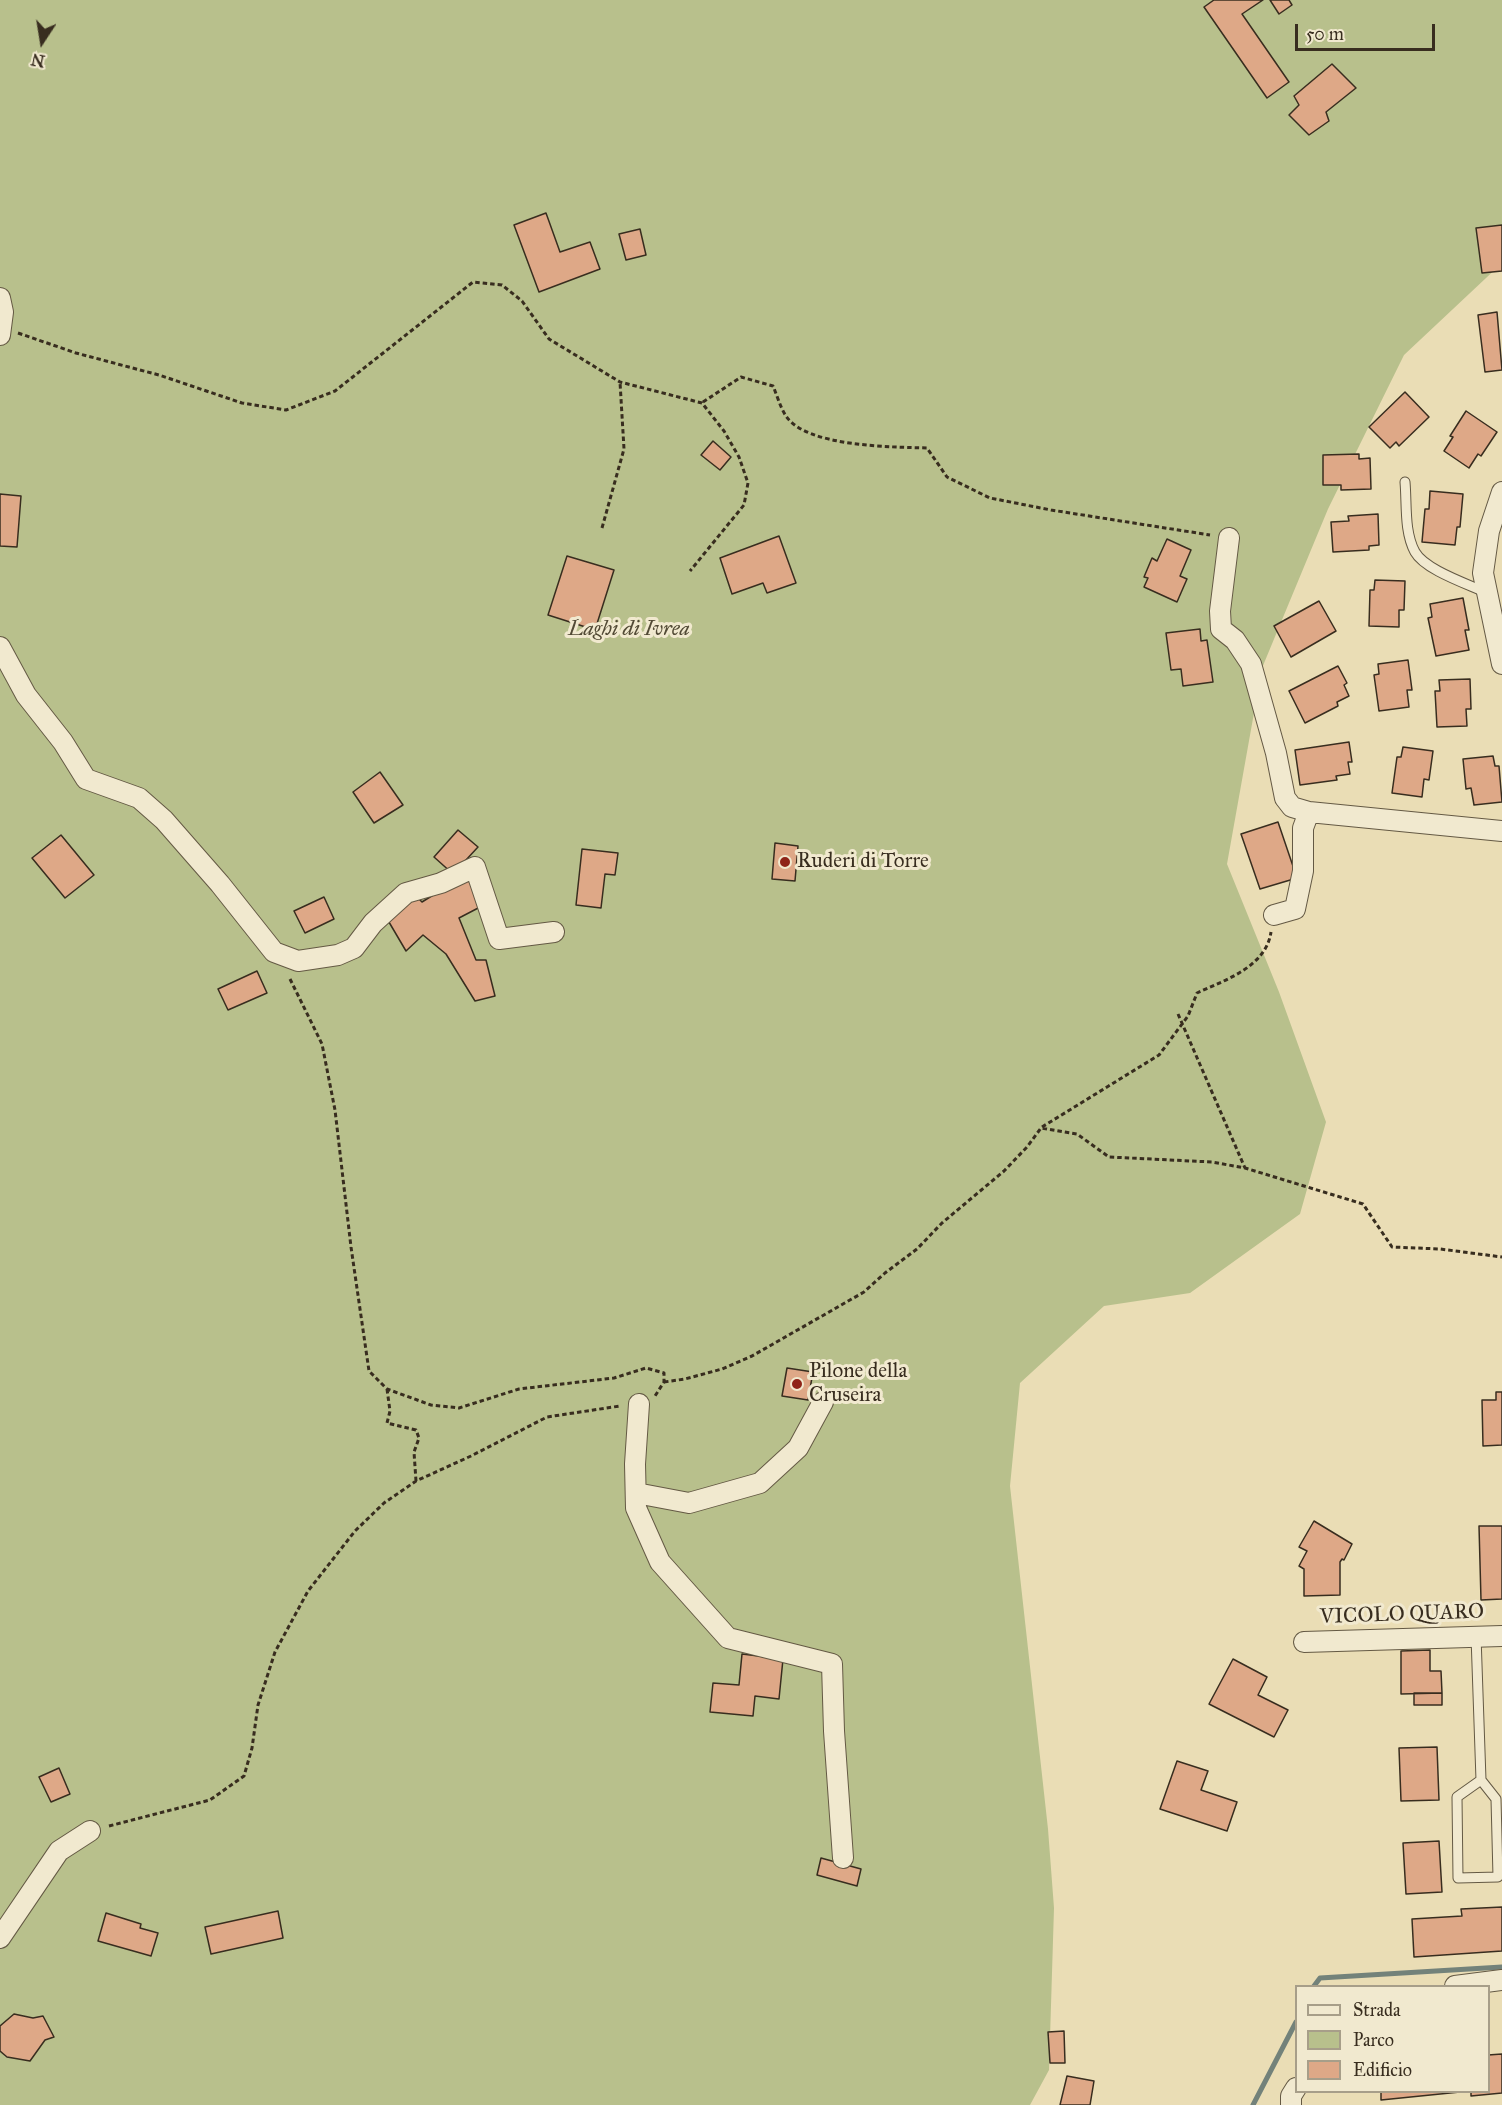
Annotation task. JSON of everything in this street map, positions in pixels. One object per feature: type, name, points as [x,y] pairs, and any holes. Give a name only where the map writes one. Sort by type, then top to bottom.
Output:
[{"type":"street","points":[[0,298],[3,312],[1,331]]},
{"type":"street","points":[[1502,492],[1489,531],[1483,573],[1502,664]]},
{"type":"street","points":[[1230,538],[1220,611],[1221,629],[1235,640],[1251,663],[1276,753],[1285,798],[1292,807],[1309,812],[1502,831]]},
{"type":"street","points":[[0,647],[26,695],[63,742],[86,779],[139,798],[164,820],[220,884],[274,952],[298,961],[338,955],[354,948],[374,923],[406,893],[441,883],[475,867],[499,939],[554,932]]},
{"type":"street","points":[[1274,915],[1295,909],[1303,871],[1303,828],[1309,812]]},
{"type":"street","points":[[636,1493],[689,1503],[760,1483],[798,1448],[823,1402]]},
{"type":"street","points":[[639,1404],[635,1464],[636,1508],[660,1562],[728,1638],[832,1664],[843,1858]]},
{"type":"street","name":"VICOLO QUARO","points":[[1304,1642],[1502,1636]]},
{"type":"street","points":[[0,1938],[60,1851],[90,1831]]},
{"type":"street","points":[[1463,1985],[1502,1980]]},
{"type":"street","points":[[1291,2105],[1291,2096],[1295,2090]]},
{"type":"lane","points":[[1405,482],[1410,539],[1416,553],[1427,565],[1487,593]]},
{"type":"lane","points":[[1476,1636],[1481,1780],[1496,1799],[1498,1877],[1458,1878],[1457,1797],[1481,1780]]},
{"type":"path","points":[[1,331],[159,375],[242,403],[286,410],[335,392],[473,282],[502,285],[522,301],[549,339],[620,382],[702,402],[724,431],[739,457],[748,483],[744,504],[690,572]]},
{"type":"path","points":[[702,402],[741,377],[772,386],[786,417],[805,432],[835,441],[888,447],[927,448],[946,477],[990,498],[1051,510],[1230,538]]},
{"type":"path","points":[[602,528],[624,449],[620,382]]},
{"type":"path","points":[[664,1382],[722,1369],[752,1356],[864,1292],[917,1249],[942,1223],[1004,1171],[1041,1128],[1159,1055],[1188,1016],[1197,993],[1231,977],[1255,962],[1270,943],[1274,915]]},
{"type":"path","points":[[90,1831],[210,1800],[243,1776],[252,1748],[258,1705],[275,1652],[308,1591],[355,1531],[384,1503],[416,1481],[547,1417],[639,1404],[657,1395],[664,1382],[664,1373],[646,1368],[602,1380],[519,1389],[459,1408],[431,1405],[387,1389],[369,1371],[351,1247],[335,1110],[322,1044],[285,969],[274,952]]},
{"type":"path","points":[[1178,1014],[1245,1168]]},
{"type":"path","points":[[1041,1128],[1077,1134],[1109,1157],[1212,1162],[1245,1168],[1363,1204],[1392,1247],[1440,1249],[1502,1257]]},
{"type":"path","points":[[387,1389],[390,1411],[387,1424],[416,1430],[419,1438],[414,1452],[416,1481]]},
{"type":"green space","name":"Laghi di Ivrea","points":[[0,0],[1502,0],[1502,263],[1404,355],[1328,509],[1262,668],[1227,864],[1279,992],[1326,1122],[1300,1214],[1190,1293],[1104,1306],[1020,1383],[1010,1486],[1048,1829],[1054,1908],[1049,2070],[1030,2105],[0,2105]]},
{"type":"building","points":[[1214,0],[1263,0],[1242,14],[1289,82],[1267,98],[1204,7]]},
{"type":"building","points":[[1270,0],[1289,0],[1292,5],[1279,14]]},
{"type":"building","points":[[1332,64],[1356,88],[1326,112],[1329,121],[1309,135],[1289,115],[1299,105],[1294,96]]},
{"type":"building","points":[[546,213],[560,252],[590,242],[600,269],[539,292],[514,225]]},
{"type":"building","points":[[1502,225],[1502,271],[1482,273],[1476,228]]},
{"type":"building","points":[[640,229],[646,255],[626,260],[619,234]]},
{"type":"building","points":[[1497,312],[1502,370],[1485,372],[1478,315]]},
{"type":"building","points":[[1405,392],[1429,417],[1399,446],[1396,442],[1390,448],[1369,427]]},
{"type":"building","points":[[1466,411],[1497,432],[1481,456],[1478,454],[1469,468],[1444,451],[1453,437],[1450,436]]},
{"type":"building","points":[[713,441],[731,457],[720,470],[701,455]]},
{"type":"building","points":[[1359,454],[1359,459],[1370,458],[1371,489],[1341,490],[1341,485],[1323,485],[1323,455]]},
{"type":"building","points":[[1430,491],[1463,494],[1460,527],[1457,527],[1455,545],[1422,542],[1425,509],[1429,509]]},
{"type":"building","points":[[0,494],[21,496],[17,547],[0,546]]},
{"type":"building","points":[[1378,514],[1379,545],[1369,546],[1369,550],[1333,552],[1331,522],[1349,521],[1348,516]]},
{"type":"building","points":[[779,536],[796,583],[767,593],[763,583],[732,594],[720,558]]},
{"type":"building","points":[[1167,539],[1191,550],[1180,576],[1187,579],[1177,602],[1144,587],[1148,578],[1144,577],[1152,558],[1157,561]]},
{"type":"building","points":[[567,556],[614,570],[595,630],[548,615]]},
{"type":"building","points":[[1375,580],[1405,581],[1404,610],[1399,610],[1399,627],[1369,626],[1370,590],[1374,590]]},
{"type":"building","points":[[1463,598],[1469,630],[1465,630],[1469,650],[1436,656],[1428,618],[1432,617],[1430,604]]},
{"type":"building","points":[[1319,601],[1336,631],[1291,657],[1274,626]]},
{"type":"building","points":[[1200,629],[1201,641],[1207,640],[1213,682],[1183,686],[1181,669],[1171,670],[1166,633]]},
{"type":"building","points":[[1408,660],[1412,690],[1407,690],[1409,707],[1379,711],[1374,675],[1379,674],[1378,664]]},
{"type":"building","points":[[1338,666],[1347,683],[1344,685],[1349,696],[1337,702],[1338,706],[1305,723],[1289,691]]},
{"type":"building","points":[[1470,679],[1471,709],[1466,709],[1467,726],[1437,727],[1435,691],[1440,691],[1439,680]]},
{"type":"building","points":[[1349,742],[1352,762],[1348,762],[1350,774],[1336,776],[1337,780],[1300,785],[1295,750]]},
{"type":"building","points":[[1403,747],[1433,751],[1429,780],[1424,779],[1422,797],[1392,793],[1397,757],[1401,757]]},
{"type":"building","points":[[1493,756],[1495,766],[1499,766],[1502,802],[1474,805],[1471,788],[1466,789],[1463,759]]},
{"type":"building","points":[[380,772],[403,805],[374,823],[353,792]]},
{"type":"building","points":[[1278,822],[1297,878],[1260,889],[1241,834]]},
{"type":"building","points":[[458,830],[478,847],[453,874],[434,857]]},
{"type":"building","points":[[61,835],[94,875],[65,898],[32,858]]},
{"type":"building","name":"Ruderi di Torre","points":[[775,843],[798,846],[795,881],[772,879]]},
{"type":"building","points":[[582,849],[618,853],[615,875],[605,874],[601,908],[576,905]]},
{"type":"building","points":[[467,874],[482,906],[459,918],[476,960],[486,960],[495,996],[475,1001],[446,954],[423,935],[406,951],[386,917],[414,894],[422,902]]},
{"type":"building","points":[[324,897],[334,919],[305,933],[294,911]]},
{"type":"building","points":[[257,971],[267,993],[228,1010],[218,989]]},
{"type":"building","name":"Pilone della Cruseira","points":[[787,1368],[813,1372],[808,1400],[782,1396]]},
{"type":"building","points":[[1496,1392],[1502,1392],[1502,1445],[1483,1446],[1482,1400],[1496,1400]]},
{"type":"building","points":[[1314,1521],[1352,1544],[1344,1560],[1340,1562],[1340,1595],[1304,1596],[1304,1569],[1299,1566],[1307,1551],[1299,1547]]},
{"type":"building","points":[[1479,1526],[1502,1526],[1502,1599],[1481,1600]]},
{"type":"building","points":[[1430,1650],[1430,1671],[1441,1671],[1442,1693],[1401,1694],[1401,1651]]},
{"type":"building","points":[[742,1654],[783,1659],[779,1699],[755,1696],[753,1716],[710,1712],[713,1683],[739,1685]]},
{"type":"building","points":[[1233,1659],[1267,1677],[1258,1695],[1288,1710],[1274,1737],[1209,1704]]},
{"type":"building","points":[[1414,1693],[1442,1693],[1442,1705],[1414,1705]]},
{"type":"building","points":[[1437,1747],[1439,1800],[1401,1801],[1399,1748]]},
{"type":"building","points":[[1177,1761],[1208,1771],[1201,1790],[1237,1802],[1227,1831],[1160,1809]]},
{"type":"building","points":[[59,1768],[70,1794],[51,1802],[39,1777]]},
{"type":"building","points":[[1439,1841],[1442,1892],[1406,1894],[1403,1843]]},
{"type":"building","points":[[821,1858],[861,1869],[857,1886],[817,1875]]},
{"type":"building","points":[[1502,1907],[1502,1951],[1414,1957],[1412,1919],[1462,1916],[1461,1909]]},
{"type":"building","points":[[278,1911],[283,1938],[211,1954],[205,1927]]},
{"type":"building","points":[[106,1913],[141,1924],[140,1928],[158,1933],[151,1956],[98,1941]]},
{"type":"building","points":[[14,2014],[33,2018],[43,2016],[54,2037],[45,2040],[30,2061],[7,2057],[0,2051],[0,2026]]},
{"type":"building","points":[[1064,2031],[1065,2063],[1050,2063],[1048,2032]]},
{"type":"building","points":[[1502,2054],[1502,2093],[1471,2096],[1471,2093],[1490,2093],[1490,2055]]},
{"type":"building","points":[[1067,2076],[1094,2081],[1090,2105],[1060,2105]]},
{"type":"building","points":[[1381,2093],[1450,2093],[1381,2100]]},
{"type":"waterway","points":[[1315,1985],[1320,1978],[1502,1967]]},
{"type":"waterway","points":[[1253,2105],[1295,2024]]},
{"type":"place","name":"Ruderi di Torre","points":[[785,862]]},
{"type":"place","name":"Pilone della Cruseira","points":[[797,1384]]}]
